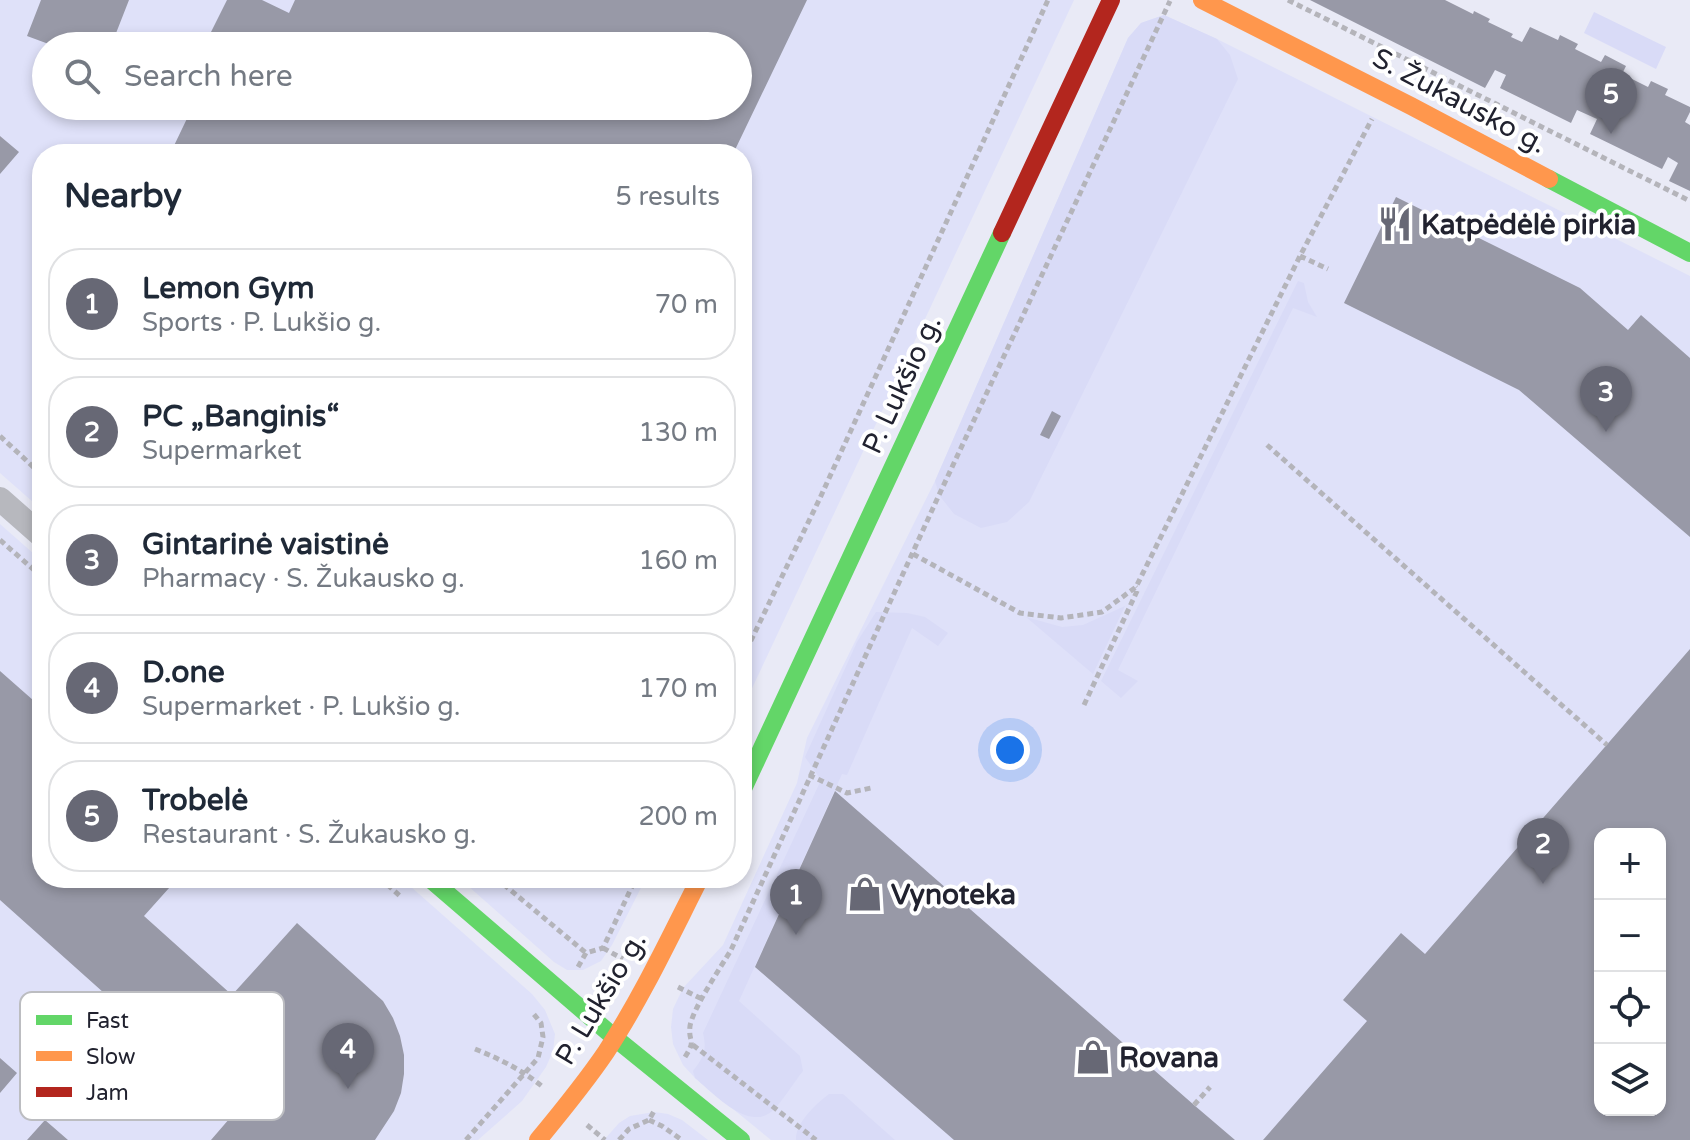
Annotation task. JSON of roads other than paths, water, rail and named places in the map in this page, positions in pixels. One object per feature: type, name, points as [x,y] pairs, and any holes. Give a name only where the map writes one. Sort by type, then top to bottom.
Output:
[{"type":"street","name":"P. Lukšio g.","points":[[752,770],[1111,0]]},
{"type":"street","name":"S. Žukausko g.","points":[[1202,0],[1690,253]]},
{"type":"street","points":[[0,499],[32,527]]},
{"type":"street","points":[[441,888],[615,1038],[741,1140]]},
{"type":"street","name":"P. Lukšio g.","points":[[538,1140],[566,1107],[615,1038],[695,888]]},
{"type":"place","name":"Trobelė","points":[[1611,134]]},
{"type":"place","name":"Katpėdėlė pirkia","points":[[1395,224]]},
{"type":"place","name":"Gintarinė vaistinė","points":[[1606,432]]},
{"type":"place","name":"PC „Banginis“","points":[[1543,884]]},
{"type":"place","name":"Vynoteka","points":[[865,894]]},
{"type":"place","name":"Lemon Gym","points":[[796,935]]},
{"type":"place","name":"Rovana","points":[[1093,1057]]},
{"type":"place","name":"D.one","points":[[348,1089]]}]
